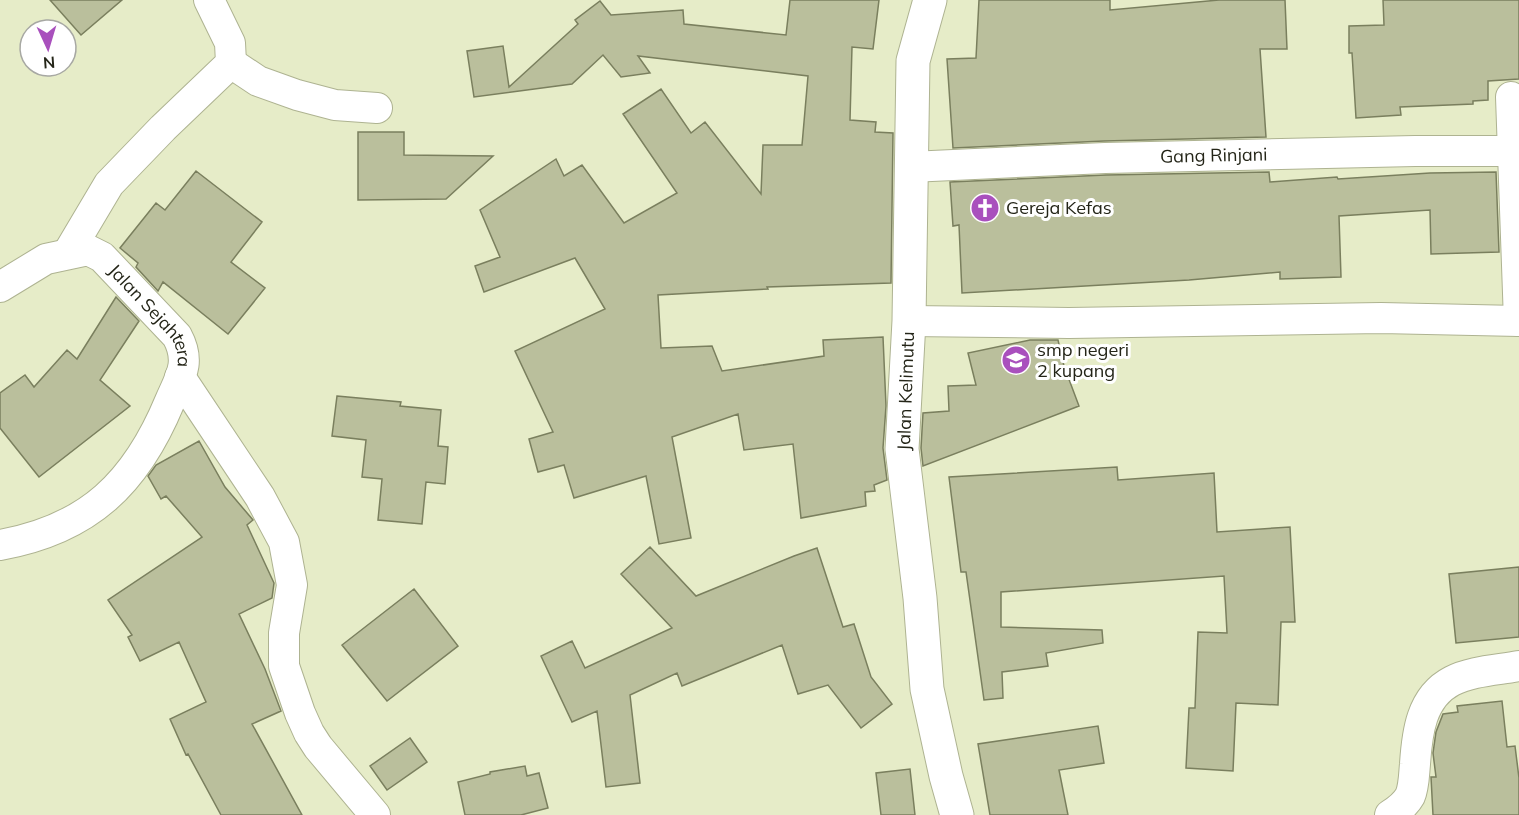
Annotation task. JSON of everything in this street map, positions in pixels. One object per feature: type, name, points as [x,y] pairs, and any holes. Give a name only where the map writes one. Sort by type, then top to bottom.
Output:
[{"type":"street","points":[[68,253],[109,184],[231,63],[230,43],[209,0]]},
{"type":"street","name":"Jalan Kelimutu","points":[[930,0],[913,61],[909,321],[902,448],[920,598],[927,689],[957,815]]},
{"type":"street","points":[[231,63],[258,81],[297,95],[335,105],[376,108]]},
{"type":"street","points":[[909,321],[1069,323],[1381,318],[1519,321],[1516,151],[1511,97]]},
{"type":"street","name":"Gang Rinjani","points":[[910,167],[1104,158],[1516,151]]},
{"type":"street","name":"Jalan Sejahtera","points":[[0,287],[46,259],[88,250],[102,256],[164,320],[183,346],[185,365],[161,424],[141,460],[116,490],[78,519],[31,540],[0,545]]},
{"type":"street","points":[[180,377],[260,497],[284,542],[292,585],[284,633],[287,675],[309,733],[375,815]]},
{"type":"street","points":[[1390,815],[1402,807],[1411,795],[1416,741],[1428,703],[1442,687],[1462,676],[1519,666]]},
{"type":"building","points":[[50,0],[122,0],[81,35],[78,32],[78,18],[66,18]]},
{"type":"building","points":[[790,0],[879,0],[873,49],[852,47],[850,120],[876,122],[875,132],[893,133],[891,283],[767,287],[768,289],[658,295],[661,348],[712,346],[722,371],[824,356],[823,340],[883,337],[886,406],[883,448],[887,480],[874,485],[875,491],[865,492],[866,506],[801,518],[793,444],[744,450],[738,414],[672,437],[691,538],[659,544],[646,476],[574,498],[564,465],[538,472],[529,439],[553,432],[515,351],[605,309],[575,258],[484,292],[475,266],[500,257],[480,210],[556,159],[564,176],[582,165],[624,223],[677,193],[623,114],[661,89],[691,133],[705,122],[761,194],[763,145],[802,145],[808,76],[638,56],[650,73],[621,77],[603,55],[572,84],[474,97],[467,51],[503,46],[509,87],[578,24],[575,20],[600,1],[611,15],[683,10],[684,24],[786,35]]},
{"type":"building","points":[[979,0],[1110,0],[1110,10],[1219,0],[1285,0],[1287,49],[1260,49],[1266,137],[953,148],[947,59],[976,58]]},
{"type":"building","points":[[1383,0],[1519,0],[1519,79],[1488,81],[1488,100],[1473,101],[1473,104],[1400,107],[1401,115],[1356,118],[1352,53],[1349,53],[1349,26],[1384,25]]},
{"type":"building","points":[[358,132],[404,132],[404,155],[493,156],[446,199],[358,200]]},
{"type":"building","points":[[196,171],[262,222],[231,262],[265,288],[228,334],[163,282],[158,291],[136,267],[138,263],[120,248],[156,203],[165,210]]},
{"type":"building","points":[[1269,172],[1270,182],[1337,177],[1338,179],[1430,173],[1496,172],[1499,252],[1431,254],[1430,210],[1339,216],[1341,277],[1280,279],[1280,272],[1189,280],[962,293],[959,225],[953,226],[950,182],[1106,175]]},
{"type":"building","points":[[116,297],[139,321],[100,380],[130,406],[39,477],[0,428],[0,393],[25,375],[34,387],[67,350],[77,359]]},
{"type":"building","points":[[1030,340],[1058,340],[1064,366],[1079,406],[923,466],[921,448],[923,413],[949,411],[948,386],[976,385],[968,353]]},
{"type":"building","points":[[337,396],[401,402],[400,406],[441,410],[438,446],[448,447],[445,484],[426,482],[422,524],[378,520],[382,479],[362,477],[366,440],[332,436]]},
{"type":"building","points":[[199,441],[225,487],[253,520],[247,525],[274,583],[272,598],[239,614],[265,669],[281,711],[252,724],[302,815],[221,815],[188,754],[186,755],[170,719],[206,702],[179,642],[140,661],[128,637],[132,635],[108,600],[202,537],[166,496],[161,499],[148,476],[156,465]]},
{"type":"building","points":[[1117,467],[1118,480],[1214,473],[1217,532],[1290,527],[1295,622],[1281,622],[1278,705],[1236,703],[1233,771],[1186,768],[1189,708],[1195,708],[1198,632],[1227,633],[1224,576],[1001,592],[1001,627],[1102,630],[1103,643],[1046,653],[1048,666],[1002,672],[1003,698],[984,700],[966,572],[961,572],[949,477]]},
{"type":"building","points":[[650,547],[696,596],[817,548],[843,627],[854,624],[871,677],[892,704],[861,728],[828,685],[798,694],[782,645],[682,686],[677,673],[630,695],[640,783],[606,787],[597,711],[572,722],[541,656],[572,641],[585,668],[672,628],[621,574]]},
{"type":"building","points":[[1519,567],[1519,637],[1456,643],[1449,574]]},
{"type":"building","points":[[414,589],[458,646],[387,701],[342,645]]},
{"type":"building","points":[[1502,701],[1507,747],[1515,746],[1519,778],[1519,815],[1433,815],[1431,777],[1436,777],[1433,753],[1436,732],[1443,714],[1458,712],[1457,706]]},
{"type":"building","points":[[1098,726],[1104,763],[1059,770],[1068,815],[990,815],[978,744]]},
{"type":"building","points":[[410,738],[427,762],[387,790],[370,766]]},
{"type":"building","points":[[525,766],[527,776],[539,773],[548,808],[521,815],[465,815],[458,782],[490,774],[490,772]]},
{"type":"building","points":[[910,769],[915,815],[881,815],[876,773]]},
{"type":"place","name":"Gereja Kefas","points":[[985,208]]},
{"type":"place","name":"smp negeri 2 kupang","points":[[1016,360]]}]
